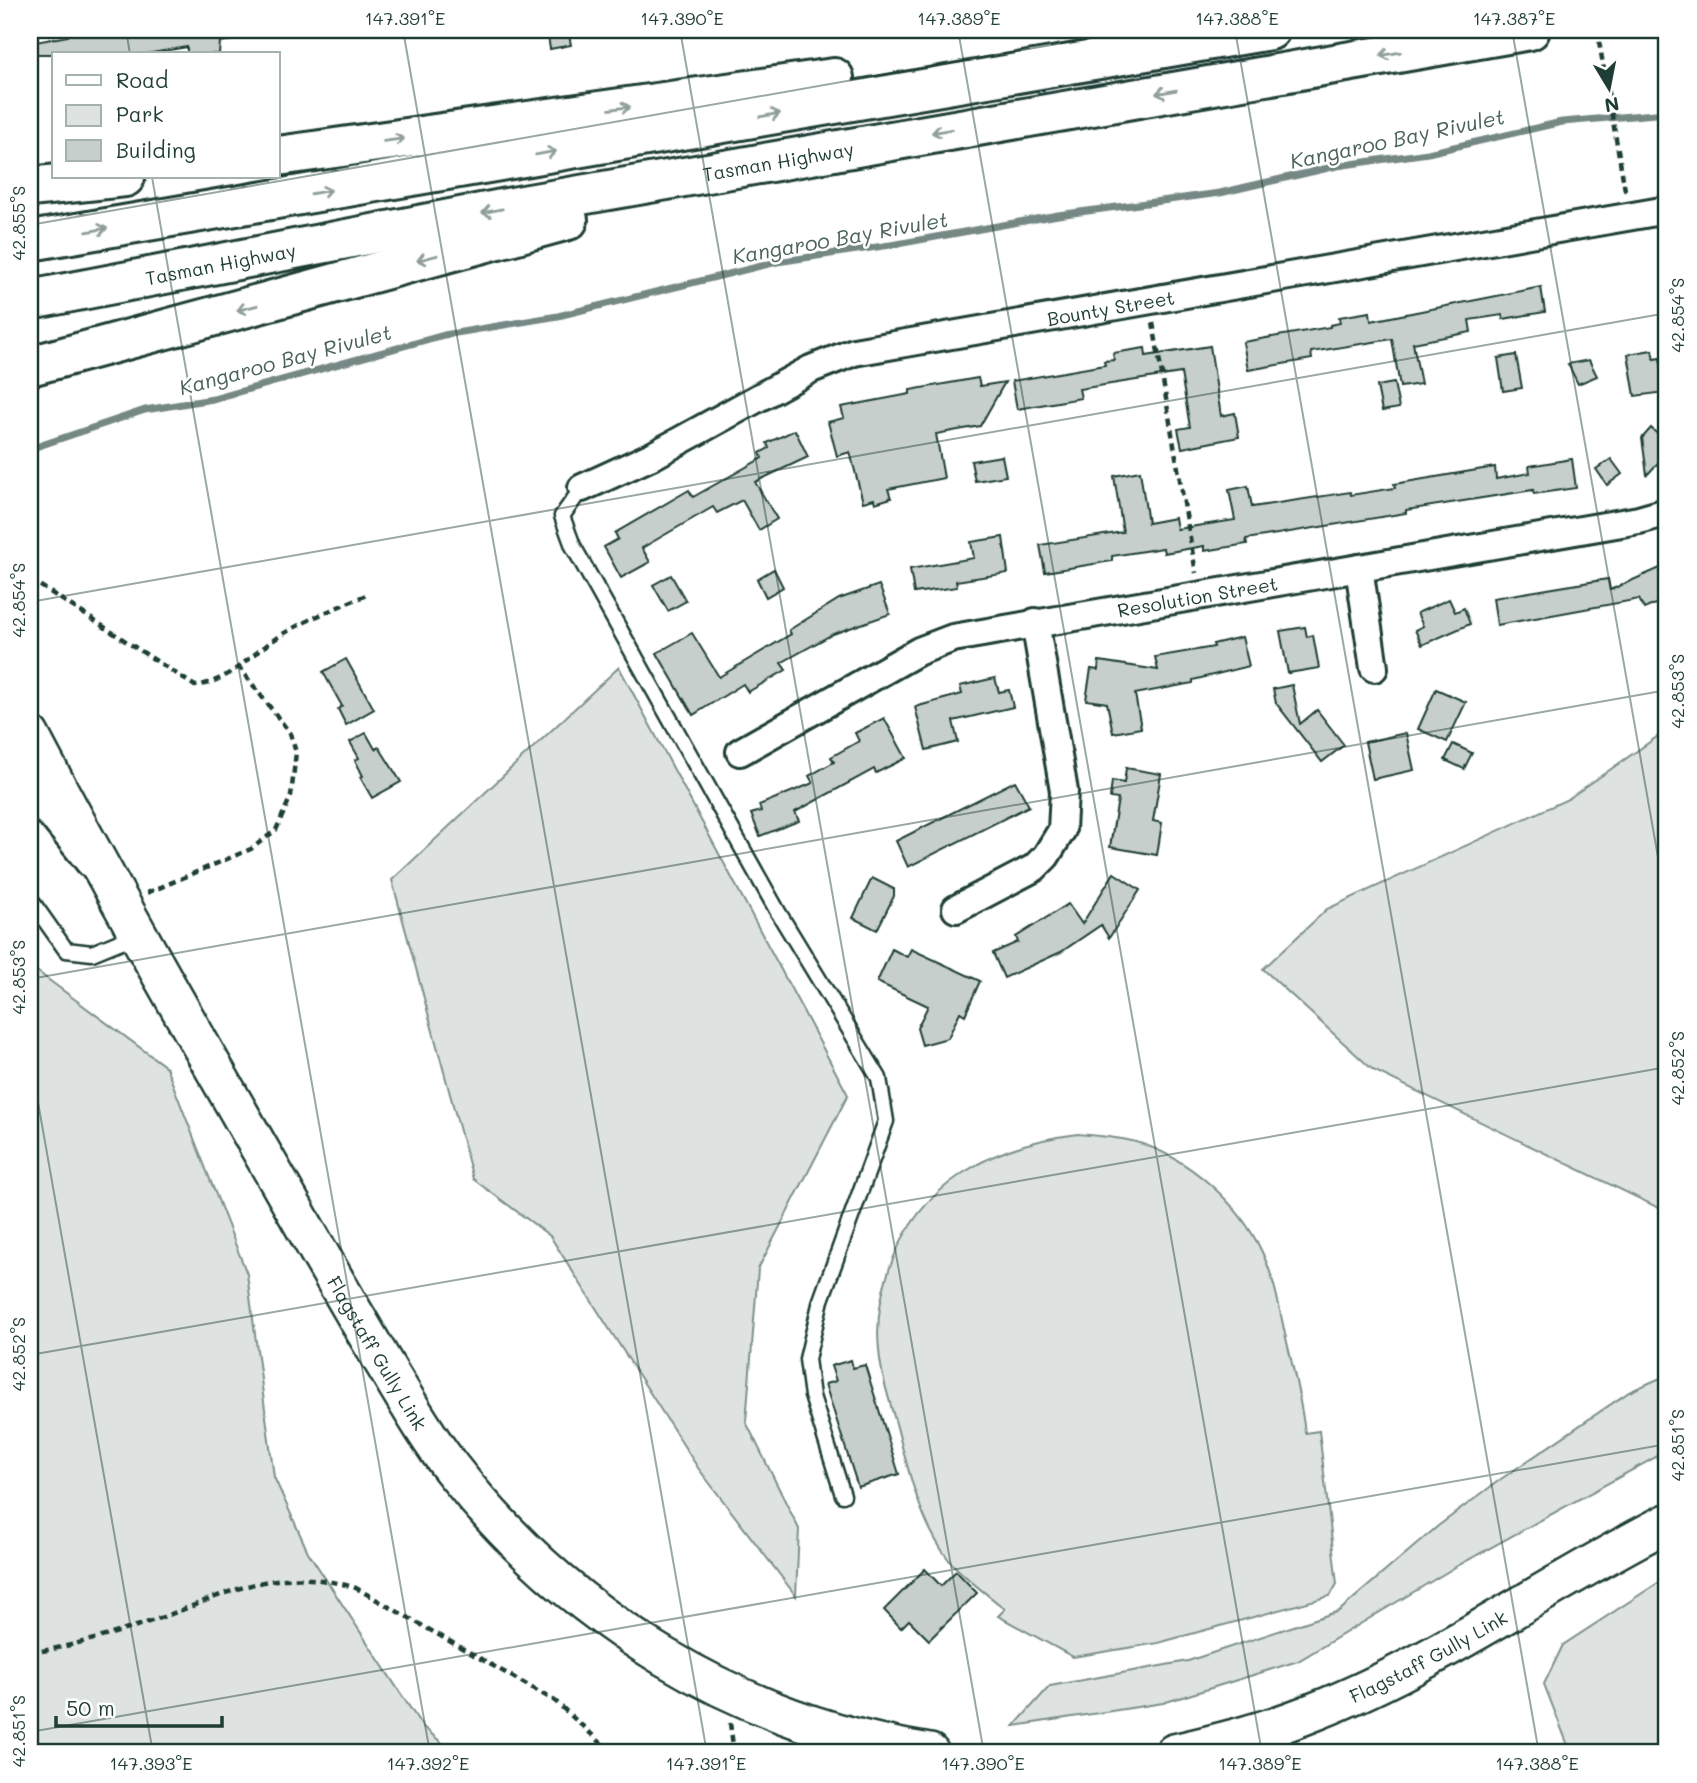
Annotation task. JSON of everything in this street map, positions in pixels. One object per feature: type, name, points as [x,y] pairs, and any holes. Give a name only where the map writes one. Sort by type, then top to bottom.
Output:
[{"type":"highway","points":[[280,156],[1204,30]]},
{"type":"highway","points":[[30,241],[1270,30]]},
{"type":"highway","name":"Tasman Highway","points":[[30,300],[872,143],[1530,30]]},
{"type":"highway","points":[[30,366],[564,221],[872,143]]},
{"type":"highway","points":[[30,187],[116,178]]},
{"type":"highway","points":[[30,789],[57,813],[94,859]]},
{"type":"street","name":"Bounty Street","points":[[582,488],[654,455],[800,374],[854,352],[1149,298],[1661,211]]},
{"type":"street","name":"Resolution Street","points":[[740,752],[937,643],[1035,622],[1639,520],[1667,512]]},
{"type":"street","points":[[1359,568],[1374,668]]},
{"type":"street","points":[[956,909],[1034,868],[1056,842],[1062,830],[1064,791],[1035,622]]},
{"type":"street","name":"Flagstaff Gully Link","points":[[30,735],[94,859],[353,1312],[419,1422],[452,1469],[534,1560],[598,1614],[648,1649],[724,1691],[816,1728],[930,1753]]},
{"type":"street","name":"Flagstaff Gully Link","points":[[1174,1753],[1233,1740],[1304,1715],[1377,1684],[1667,1523]]},
{"type":"lane","points":[[582,488],[562,516],[573,546],[778,912],[879,1078],[886,1121],[821,1300],[807,1359],[812,1396],[843,1495]]},
{"type":"lane","points":[[30,900],[66,950],[92,953],[129,919]]},
{"type":"path","points":[[1597,30],[1625,190],[1650,186],[1661,211]]},
{"type":"path","points":[[1149,298],[1200,595]]},
{"type":"path","points":[[30,579],[195,686],[223,679],[300,624],[366,595]]},
{"type":"path","points":[[129,919],[251,849],[276,830],[291,796],[296,752],[290,733],[239,667]]},
{"type":"path","points":[[30,1653],[106,1636],[261,1581],[296,1576],[333,1581],[356,1588],[555,1701],[612,1753]]},
{"type":"green space","points":[[619,667],[848,1095],[758,1269],[746,1422],[799,1529],[796,1596],[698,1468],[550,1236],[473,1179],[392,880]]},
{"type":"green space","points":[[1667,730],[1667,1212],[1373,1070],[1263,969],[1327,909],[1568,799]]},
{"type":"green space","points":[[30,966],[166,1067],[247,1274],[274,1477],[308,1552],[422,1726],[454,1753],[30,1753]]},
{"type":"green space","points":[[1078,1134],[1136,1142],[1193,1170],[1240,1216],[1262,1252],[1276,1292],[1305,1433],[1319,1431],[1337,1584],[1330,1596],[1158,1643],[1073,1657],[998,1616],[1005,1609],[955,1567],[939,1546],[923,1514],[911,1479],[880,1360],[879,1318],[890,1267],[903,1238],[920,1212],[940,1191],[963,1173],[989,1158],[1017,1147]]},
{"type":"green space","points":[[1667,1375],[1667,1451],[1457,1566],[1298,1661],[1163,1703],[1014,1726],[1050,1686],[1188,1661],[1339,1611],[1438,1526],[1501,1479],[1629,1392]]},
{"type":"green space","points":[[1667,1577],[1667,1753],[1571,1753],[1544,1684],[1563,1645]]},
{"type":"building","points":[[67,30],[100,30],[100,35],[127,30],[233,30],[234,40],[220,42],[219,52],[187,52],[187,47],[158,52],[30,54],[30,43],[68,36]]},
{"type":"building","points":[[547,30],[568,30],[571,45],[550,49]]},
{"type":"building","points":[[1541,287],[1545,312],[1503,319],[1502,315],[1469,320],[1471,332],[1413,343],[1421,384],[1400,387],[1392,339],[1311,352],[1312,359],[1248,370],[1243,342],[1330,327],[1340,323],[1339,317],[1370,312],[1371,321]]},
{"type":"building","points":[[1210,346],[1221,416],[1235,413],[1239,437],[1182,448],[1178,429],[1190,427],[1181,373],[1079,389],[1081,398],[1017,409],[1012,381],[1105,365],[1104,361],[1114,360],[1113,353],[1145,348],[1146,356]]},
{"type":"building","points":[[1652,350],[1654,359],[1660,358],[1666,392],[1635,396],[1628,354]]},
{"type":"building","points":[[1516,355],[1522,388],[1503,391],[1498,358]]},
{"type":"building","points":[[1589,360],[1597,376],[1578,384],[1568,364]]},
{"type":"building","points":[[978,378],[980,386],[1005,382],[980,426],[936,434],[944,478],[888,489],[891,498],[875,503],[874,499],[863,502],[850,452],[837,456],[828,422],[844,418],[841,407],[910,394],[910,390]]},
{"type":"building","points":[[1394,383],[1399,408],[1382,411],[1377,386]]},
{"type":"building","points":[[1651,428],[1667,443],[1667,453],[1647,475],[1642,438]]},
{"type":"building","points":[[795,430],[808,457],[755,482],[777,519],[759,530],[742,500],[717,513],[713,507],[642,548],[650,562],[621,578],[604,547],[618,539],[615,533],[689,490],[693,497],[762,458],[760,453],[769,448],[767,443]]},
{"type":"building","points":[[1002,456],[1006,476],[975,481],[971,461]]},
{"type":"building","points":[[1572,459],[1576,488],[1534,494],[1533,490],[1406,510],[1406,513],[1246,539],[1247,544],[1204,551],[1204,546],[1164,553],[1163,548],[1112,556],[1112,561],[1045,572],[1040,545],[1123,532],[1114,476],[1140,471],[1148,523],[1175,518],[1177,529],[1235,520],[1229,490],[1248,486],[1252,507],[1395,488],[1394,484],[1495,467],[1496,479],[1530,473],[1529,466]]},
{"type":"building","points":[[1611,459],[1622,474],[1607,485],[1596,469]]},
{"type":"building","points":[[1003,537],[1008,573],[956,581],[957,587],[914,593],[910,569],[974,558],[971,542]]},
{"type":"building","points":[[1667,565],[1667,599],[1644,609],[1639,599],[1497,625],[1493,598],[1608,579],[1610,590]]},
{"type":"building","points":[[774,569],[783,587],[766,597],[757,579]]},
{"type":"building","points":[[671,575],[686,601],[668,611],[653,585]]},
{"type":"building","points":[[879,585],[890,614],[833,634],[781,663],[786,670],[748,692],[743,684],[693,715],[657,653],[692,633],[719,677],[791,634],[789,630],[839,599]]},
{"type":"building","points":[[1449,599],[1455,612],[1464,608],[1470,624],[1422,645],[1415,630],[1423,626],[1417,613]]},
{"type":"building","points":[[1305,627],[1307,637],[1313,635],[1319,668],[1288,673],[1280,631]]},
{"type":"building","points":[[1242,637],[1249,666],[1193,680],[1193,683],[1135,694],[1141,728],[1113,733],[1107,703],[1086,700],[1091,669],[1098,670],[1099,661],[1158,670],[1155,657],[1214,647],[1213,644]]},
{"type":"building","points":[[346,659],[374,709],[346,725],[338,709],[342,706],[323,672]]},
{"type":"building","points":[[995,678],[999,692],[1009,690],[1013,707],[953,721],[958,742],[926,750],[915,707],[962,694],[960,686]]},
{"type":"building","points":[[1292,685],[1300,724],[1317,710],[1344,745],[1322,762],[1276,703],[1273,689]]},
{"type":"building","points":[[1436,689],[1466,702],[1447,742],[1418,729]]},
{"type":"building","points":[[884,718],[906,758],[876,773],[874,769],[795,812],[799,821],[760,836],[751,814],[761,811],[759,805],[813,783],[809,776],[834,762],[831,757],[859,741],[855,733]]},
{"type":"building","points":[[366,733],[375,749],[379,747],[401,782],[372,798],[360,777],[363,776],[355,760],[359,758],[350,742]]},
{"type":"building","points":[[1406,733],[1414,770],[1373,779],[1365,742]]},
{"type":"building","points":[[1453,744],[1472,753],[1464,769],[1445,760]]},
{"type":"building","points":[[1126,768],[1161,774],[1153,821],[1162,823],[1157,855],[1110,847],[1118,799],[1110,798],[1112,781],[1124,783]]},
{"type":"building","points":[[1015,781],[1029,806],[908,867],[896,841]]},
{"type":"building","points":[[1114,873],[1140,890],[1109,938],[1101,925],[1061,952],[1004,978],[993,953],[1018,942],[1016,937],[1068,904],[1082,924]]},
{"type":"building","points":[[872,878],[894,889],[894,896],[877,930],[853,918]]},
{"type":"building","points":[[892,949],[907,957],[911,949],[980,981],[965,1015],[960,1012],[948,1038],[922,1045],[917,1028],[928,1006],[877,982]]},
{"type":"building","points":[[851,1360],[853,1368],[865,1365],[899,1474],[858,1487],[825,1384],[836,1381],[831,1366]]},
{"type":"building","points":[[925,1569],[941,1586],[956,1571],[977,1593],[929,1640],[909,1620],[901,1628],[884,1610]]},
{"type":"waterway","name":"Kangaroo Bay Rivulet","points":[[30,449],[145,410],[213,399],[444,335],[558,316],[777,262],[1058,215],[1220,193],[1337,166],[1428,153],[1562,122],[1667,113]]}]
